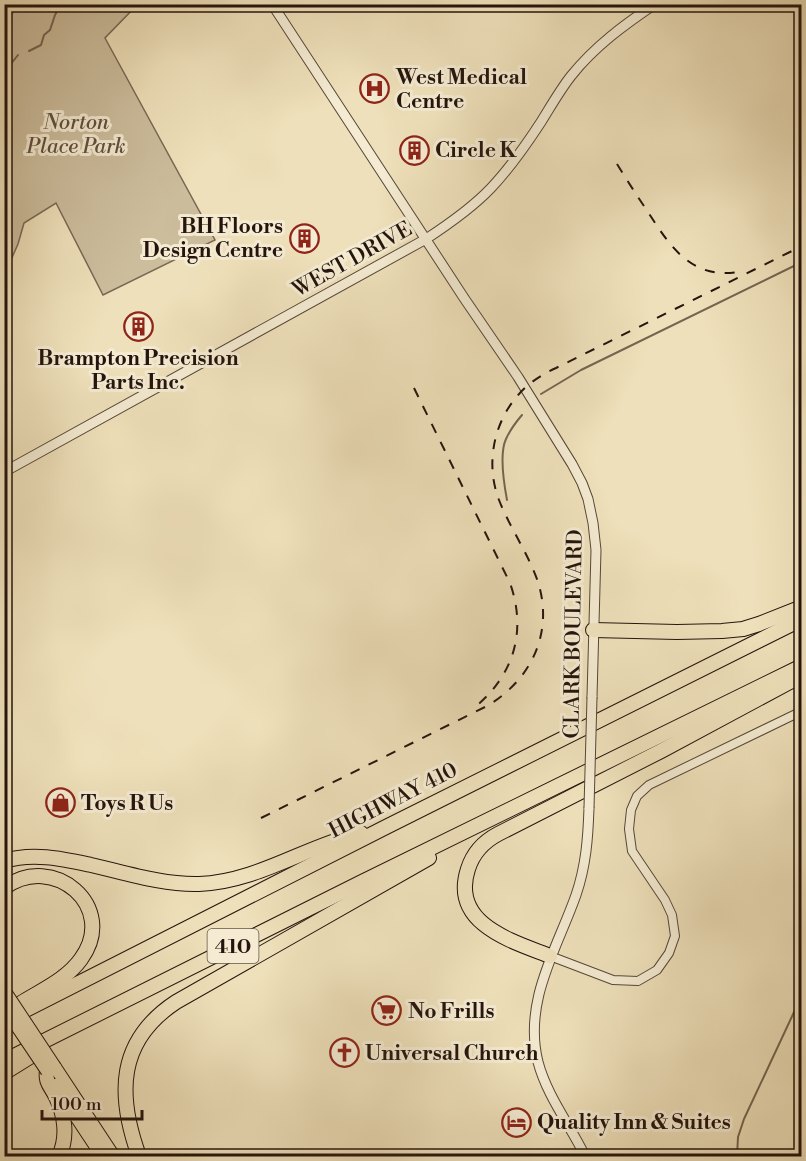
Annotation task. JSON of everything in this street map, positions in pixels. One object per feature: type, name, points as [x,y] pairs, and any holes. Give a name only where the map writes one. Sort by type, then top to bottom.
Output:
[{"type":"highway","points":[[593,630],[677,632],[743,629],[801,607]]},
{"type":"highway","name":"HIGHWAY 410","points":[[4,1020],[801,619]]},
{"type":"highway","name":"410","points":[[4,1061],[801,666]]},
{"type":"highway","points":[[550,956],[501,936],[480,922],[472,912],[465,888],[470,863],[480,847],[488,839],[662,751],[801,676]]},
{"type":"highway","points":[[4,861],[43,856],[165,881],[201,884],[239,878],[294,859],[348,836],[386,827]]},
{"type":"highway","points":[[139,1156],[126,1107],[126,1076],[129,1059],[137,1043],[163,1010],[423,862],[463,833]]},
{"type":"highway","points":[[4,888],[18,880],[35,876],[62,881],[82,897],[93,922],[89,945],[71,970],[4,1013]]},
{"type":"highway","points":[[4,1073],[54,1043],[72,1026]]},
{"type":"highway","points":[[51,1069],[45,1080],[58,1102],[64,1125],[65,1138],[59,1156]]},
{"type":"main road","points":[[4,990],[51,1069],[109,1156]]},
{"type":"main road","points":[[4,1007],[51,1069]]},
{"type":"street","name":"CLARK BOULEVARD","points":[[272,4],[518,377],[572,464],[588,499],[596,550],[587,851],[577,894],[550,956],[540,986],[536,1008],[535,1041],[538,1062],[545,1079],[585,1156]]},
{"type":"street","name":"WEST DRIVE","points":[[4,472],[426,239],[458,218],[491,188],[519,155],[561,90],[586,58],[605,40],[655,4]]},
{"type":"street","points":[[550,956],[613,980],[638,981],[657,970],[669,953],[675,936],[672,915],[665,900],[632,851],[628,829],[631,810],[637,796],[649,785],[801,711]]},
{"type":"green space","name":"Norton Place Park","points":[[21,5],[137,5],[105,38],[215,240],[103,295],[56,203],[24,223],[18,244],[5,271],[5,20]]},
{"type":"waterway","points":[[29,51],[41,45],[61,4]]},
{"type":"waterway","points":[[4,87],[10,65],[18,55]]},
{"type":"waterway","points":[[541,394],[581,370],[802,262]]},
{"type":"waterway","points":[[507,500],[503,469],[504,445],[509,432],[522,415]]},
{"type":"waterway","points":[[737,1156],[738,1137],[744,1119],[802,995]]},
{"type":"railway","points":[[617,164],[666,238],[686,259],[697,267],[711,271],[726,273],[744,271]]},
{"type":"railway","points":[[261,818],[487,706],[516,683],[527,669],[540,637],[543,619],[542,601],[534,571],[499,500],[493,470],[495,439],[515,398],[526,387],[548,372],[802,246]]},
{"type":"railway","points":[[414,388],[510,583],[515,601],[517,635],[514,651],[499,681],[475,707]]},
{"type":"place","name":"West Medical Centre","points":[[375,89]]},
{"type":"place","name":"Circle K","points":[[414,150]]},
{"type":"place","name":"BH Floors Design Centre","points":[[304,238]]},
{"type":"place","name":"Brampton Precision Parts Inc.","points":[[138,327]]},
{"type":"place","name":"Toys R Us","points":[[60,803]]},
{"type":"place","name":"No Frills","points":[[387,1011]]},
{"type":"place","name":"Universal Church","points":[[344,1053]]},
{"type":"place","name":"Quality Inn & Suites","points":[[516,1122]]}]
